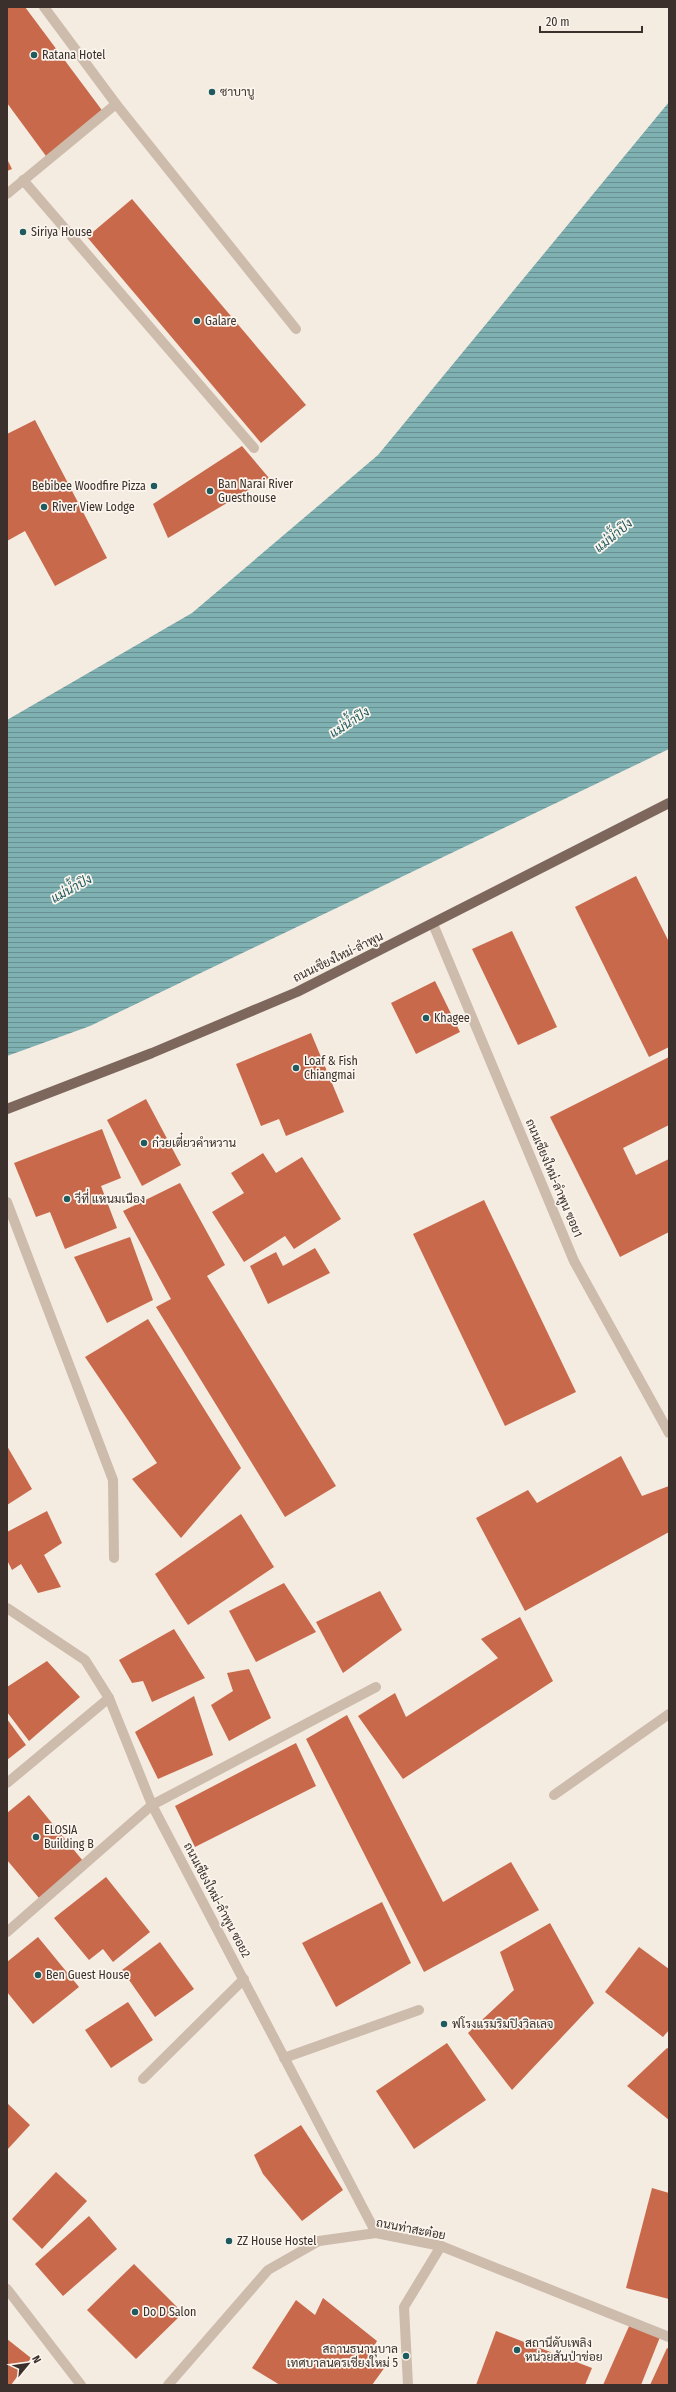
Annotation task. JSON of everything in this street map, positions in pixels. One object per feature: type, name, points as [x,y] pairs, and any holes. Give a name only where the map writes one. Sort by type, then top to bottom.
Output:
[{"type":"main road","name":"ถนนเชียงใหม่-ลำพูน","points":[[7,1109],[152,1053],[297,992],[669,803]]},
{"type":"street","points":[[44,7],[116,104],[296,329]]},
{"type":"street","points":[[7,194],[116,104]]},
{"type":"street","points":[[23,180],[254,448]]},
{"type":"street","name":"ถนนเชียงใหม่-ลำพูน ซอย1","points":[[433,924],[574,1261],[669,1434]]},
{"type":"street","points":[[7,1202],[112,1480],[114,1558]]},
{"type":"street","name":"ถนนเชียงใหม่-ลำพูน ซอย2","points":[[7,1608],[85,1660],[109,1698],[152,1805],[376,2233]]},
{"type":"street","points":[[7,1932],[152,1805],[376,1687]]},
{"type":"street","points":[[7,1783],[109,1698]]},
{"type":"street","points":[[554,1796],[669,1714]]},
{"type":"street","points":[[143,2079],[244,1979]]},
{"type":"street","points":[[284,2058],[419,2010]]},
{"type":"street","name":"ถนนท่าสะต๋อย","points":[[168,2385],[268,2270],[319,2241],[376,2233],[441,2246],[669,2337]]},
{"type":"street","points":[[408,2385],[404,2307],[441,2246]]},
{"type":"street","points":[[7,2289],[81,2385]]},
{"type":"water","name":"แม่น้ำปิง","points":[[669,102],[669,749],[90,1026],[7,1056],[7,720],[192,613],[378,455]]},
{"type":"building","name":"Ratana Hotel","points":[[7,7],[25,7],[104,113],[46,156],[7,103]]},
{"type":"building","points":[[7,159],[12,169],[7,171]]},
{"type":"building","name":"Galare","points":[[132,199],[306,405],[261,443],[87,237]]},
{"type":"building","name":"River View Lodge","points":[[35,420],[107,558],[55,586],[25,531],[7,541],[7,434]]},
{"type":"building","name":"Ban Narai River Guesthouse","points":[[242,446],[269,478],[168,538],[153,504]]},
{"type":"building","points":[[636,876],[669,942],[669,1047],[649,1057],[575,907]]},
{"type":"building","points":[[512,931],[557,1027],[518,1045],[472,949]]},
{"type":"building","name":"Khagee","points":[[435,981],[460,1032],[416,1054],[391,1003]]},
{"type":"building","points":[[311,1033],[344,1112],[286,1136],[279,1119],[261,1126],[236,1064]]},
{"type":"building","points":[[669,1057],[669,1125],[623,1148],[636,1175],[669,1159],[669,1232],[620,1257],[550,1117]]},
{"type":"building","name":"ก๋วยเตี๋ยวคำหวาน","points":[[146,1099],[181,1165],[142,1186],[107,1120]]},
{"type":"building","name":"วีที่ แหนมเนือง","points":[[102,1129],[121,1178],[101,1186],[117,1228],[65,1249],[50,1212],[36,1217],[14,1163]]},
{"type":"building","points":[[263,1153],[276,1173],[302,1157],[341,1219],[294,1249],[285,1236],[244,1262],[212,1212],[244,1193],[231,1173]]},
{"type":"building","points":[[180,1183],[225,1265],[207,1276],[336,1486],[285,1517],[156,1307],[171,1299],[123,1211]]},
{"type":"building","points":[[484,1200],[576,1392],[505,1426],[413,1234]]},
{"type":"building","points":[[130,1237],[153,1300],[107,1323],[74,1257]]},
{"type":"building","points":[[315,1248],[330,1273],[268,1304],[250,1266],[276,1252],[283,1266]]},
{"type":"building","points":[[148,1319],[241,1468],[181,1538],[132,1479],[157,1463],[85,1357]]},
{"type":"building","points":[[7,1446],[32,1489],[7,1505]]},
{"type":"building","points":[[621,1456],[642,1496],[669,1486],[669,1532],[525,1611],[476,1518],[528,1490],[537,1503]]},
{"type":"building","points":[[47,1511],[62,1543],[44,1555],[61,1587],[38,1593],[21,1564],[12,1570],[7,1560],[7,1532]]},
{"type":"building","points":[[241,1514],[274,1567],[188,1625],[155,1574]]},
{"type":"building","points":[[284,1583],[316,1632],[256,1662],[229,1611]]},
{"type":"building","points":[[380,1591],[402,1630],[343,1673],[316,1622]]},
{"type":"building","points":[[520,1617],[553,1681],[403,1779],[358,1716],[395,1693],[406,1717],[498,1658],[481,1639]]},
{"type":"building","points":[[174,1629],[205,1678],[152,1702],[143,1681],[132,1683],[119,1660]]},
{"type":"building","points":[[47,1661],[80,1697],[29,1741],[7,1712],[7,1687]]},
{"type":"building","points":[[249,1669],[271,1718],[229,1741],[211,1705],[233,1691],[227,1673]]},
{"type":"building","points":[[194,1696],[213,1755],[158,1779],[135,1732]]},
{"type":"building","points":[[347,1715],[443,1902],[511,1862],[539,1910],[424,1972],[306,1739]]},
{"type":"building","points":[[7,1719],[26,1745],[7,1760]]},
{"type":"building","points":[[296,1743],[316,1786],[195,1847],[175,1806]]},
{"type":"building","name":"ELOSIA Building B","points":[[29,1795],[83,1861],[39,1898],[7,1860],[7,1813]]},
{"type":"building","points":[[106,1877],[150,1932],[113,1962],[103,1949],[89,1960],[54,1918]]},
{"type":"building","points":[[382,1902],[411,1963],[336,2007],[302,1943]]},
{"type":"building","points":[[550,1923],[594,2003],[512,2090],[468,2033],[514,1990],[500,1952]]},
{"type":"building","name":"Ben Guest House","points":[[38,1937],[79,1987],[33,2024],[7,1992],[7,1962]]},
{"type":"building","points":[[160,1942],[194,1989],[155,2017],[122,1970]]},
{"type":"building","points":[[639,1947],[669,1969],[669,2030],[663,2037],[605,1992]]},
{"type":"building","points":[[128,2002],[153,2040],[111,2068],[85,2030]]},
{"type":"building","points":[[447,2043],[486,2100],[414,2149],[376,2091]]},
{"type":"building","points":[[667,2048],[669,2049],[669,2120],[627,2086]]},
{"type":"building","points":[[7,2103],[30,2125],[7,2150]]},
{"type":"building","points":[[301,2125],[343,2190],[302,2221],[263,2174],[254,2155]]},
{"type":"building","points":[[56,2172],[87,2201],[42,2249],[12,2219]]},
{"type":"building","points":[[652,2188],[669,2193],[669,2299],[626,2288]]},
{"type":"building","points":[[89,2216],[117,2249],[63,2296],[35,2264]]},
{"type":"building","name":"Do D Salon","points":[[134,2264],[183,2313],[136,2359],[87,2310]]},
{"type":"building","points":[[323,2298],[377,2341],[370,2353],[385,2367],[372,2385],[280,2385],[252,2368],[296,2300],[315,2315]]},
{"type":"building","points":[[630,2324],[660,2337],[641,2385],[603,2385]]},
{"type":"building","name":"สถานีดับเพลิง หน่วยสันป่าข่อย","points":[[496,2331],[592,2368],[585,2385],[476,2385]]},
{"type":"building","points":[[7,2339],[31,2358],[11,2385],[7,2385]]},
{"type":"building","points":[[667,2348],[669,2349],[669,2385],[650,2385]]},
{"type":"place","name":"Ratana Hotel","points":[[34,55]]},
{"type":"place","name":"ซาบาบู","points":[[212,92]]},
{"type":"place","name":"Siriya House","points":[[23,232]]},
{"type":"place","name":"Galare","points":[[197,321]]},
{"type":"place","name":"Bebibee Woodfire Pizza","points":[[154,486]]},
{"type":"place","name":"Ban Narai River Guesthouse","points":[[210,491]]},
{"type":"place","name":"River View Lodge","points":[[44,507]]},
{"type":"place","name":"Khagee","points":[[426,1018]]},
{"type":"place","name":"Loaf & Fish Chiangmai","points":[[296,1068]]},
{"type":"place","name":"ก๋วยเตี๋ยวคำหวาน","points":[[144,1143]]},
{"type":"place","name":"วีที่ แหนมเนือง","points":[[67,1199]]},
{"type":"place","name":"ELOSIA Building B","points":[[36,1837]]},
{"type":"place","name":"Ben Guest House","points":[[38,1975]]},
{"type":"place","name":"ฟโรงแรมริมปิงวิลเลจ","points":[[444,2024]]},
{"type":"place","name":"ZZ House Hostel","points":[[229,2241]]},
{"type":"place","name":"Do D Salon","points":[[135,2312]]},
{"type":"place","name":"สถานีดับเพลิง หน่วยสันป่าข่อย","points":[[517,2350]]},
{"type":"place","name":"สถานธนานุบาล เทศบาลนครเชียงใหม่ 5","points":[[406,2356]]}]
